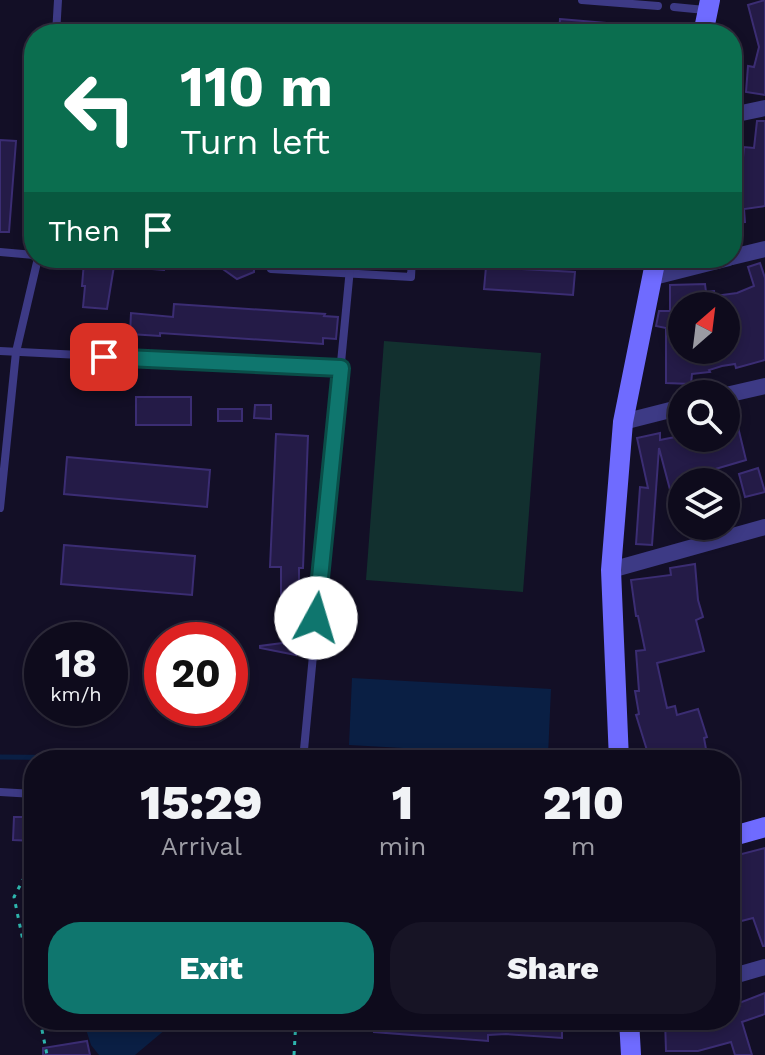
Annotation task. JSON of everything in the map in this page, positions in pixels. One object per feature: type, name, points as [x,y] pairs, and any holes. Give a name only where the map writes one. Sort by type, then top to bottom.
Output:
[{"type":"main road","points":[[619,750],[611,570],[623,422],[655,268]]},
{"type":"main road","points":[[740,834],[765,827]]},
{"type":"main road","points":[[630,1030],[631,1055]]},
{"type":"street","points":[[742,113],[765,108]]},
{"type":"street","points":[[742,255],[765,249]]},
{"type":"street","points":[[740,392],[765,386]]},
{"type":"street","points":[[623,422],[668,411]]},
{"type":"street","points":[[611,570],[765,527]]},
{"type":"street","points":[[740,974],[765,967]]},
{"type":"lane","points":[[57,24],[58,0]]},
{"type":"lane","points":[[582,0],[658,6]]},
{"type":"lane","points":[[674,7],[709,5]]},
{"type":"lane","points":[[0,252],[24,255]]},
{"type":"lane","points":[[0,508],[16,352],[34,268]]},
{"type":"lane","points":[[271,268],[411,277],[411,268]]},
{"type":"lane","points":[[304,750],[350,268]]},
{"type":"lane","points":[[0,351],[341,368]]},
{"type":"lane","points":[[0,792],[24,793]]},
{"type":"path","points":[[24,878],[14,897],[24,946]]},
{"type":"path","points":[[42,1030],[47,1055]]},
{"type":"path","points":[[294,1055],[295,1030]]},
{"type":"green space","points":[[384,341],[541,353],[523,592],[366,580]]},
{"type":"water","points":[[352,678],[551,689],[548,750],[439,750],[349,745]]},
{"type":"water","points":[[86,1030],[165,1030],[135,1055],[99,1055],[91,1045]]},
{"type":"building","points":[[765,0],[765,95],[746,92],[748,66],[754,67],[759,47],[748,5]]},
{"type":"building","points":[[560,19],[618,24],[560,24]]},
{"type":"building","points":[[757,121],[765,121],[765,206],[744,209],[745,222],[742,222],[742,158],[744,147],[754,148]]},
{"type":"building","points":[[0,140],[16,141],[9,232],[0,232]]},
{"type":"building","points":[[760,263],[765,278],[765,360],[736,368],[735,364],[740,364],[739,292],[754,286],[748,267]]},
{"type":"building","points":[[84,268],[114,268],[107,309],[83,307],[85,286],[82,286]]},
{"type":"building","points":[[221,268],[254,268],[254,272],[237,279]]},
{"type":"building","points":[[486,268],[575,272],[573,295],[484,289]]},
{"type":"building","points":[[705,284],[706,292],[670,292],[670,285]]},
{"type":"building","points":[[174,304],[325,314],[338,317],[336,339],[323,338],[323,344],[160,333],[160,336],[130,334],[131,313],[173,317]]},
{"type":"building","points":[[659,311],[668,311],[668,364],[735,364],[692,374],[691,380],[668,380],[666,383],[666,328],[656,326]]},
{"type":"building","points":[[136,397],[191,397],[191,425],[136,425]]},
{"type":"building","points":[[255,405],[271,405],[271,419],[254,418]]},
{"type":"building","points":[[218,409],[242,409],[242,421],[218,421]]},
{"type":"building","points":[[660,433],[660,440],[668,438],[668,452],[740,452],[740,435],[746,460],[719,468],[668,468],[668,482],[659,448],[652,545],[636,544],[640,487],[648,488],[637,438]]},
{"type":"building","points":[[276,434],[308,436],[303,568],[299,568],[299,595],[281,595],[281,567],[270,567]]},
{"type":"building","points":[[67,457],[210,470],[207,507],[64,494]]},
{"type":"building","points":[[758,468],[765,492],[745,497],[740,474]]},
{"type":"building","points":[[64,545],[195,556],[192,595],[61,584]]},
{"type":"building","points":[[695,564],[698,600],[703,617],[696,620],[704,651],[657,663],[667,708],[675,706],[677,715],[698,709],[707,737],[704,738],[706,750],[647,750],[636,715],[639,714],[635,691],[639,691],[636,651],[645,650],[631,580],[671,575],[670,568]]},
{"type":"building","points":[[298,643],[296,655],[260,648],[260,646]]},
{"type":"building","points":[[14,817],[24,817],[24,841],[13,840]]},
{"type":"building","points":[[765,848],[765,946],[753,918],[740,921],[740,854]]},
{"type":"building","points":[[765,993],[765,1014],[742,1022],[752,1055],[735,1055],[731,1042],[698,1051],[666,1051],[665,1030],[740,1030],[740,1003]]},
{"type":"building","points":[[562,1030],[562,1038],[506,1034],[488,1035],[488,1041],[374,1032]]},
{"type":"building","points":[[87,1041],[90,1055],[43,1055],[43,1048]]},
{"type":"waterway","points":[[0,757],[24,757]]},
{"type":"route","points":[[104,357],[341,368],[316,618]]}]
